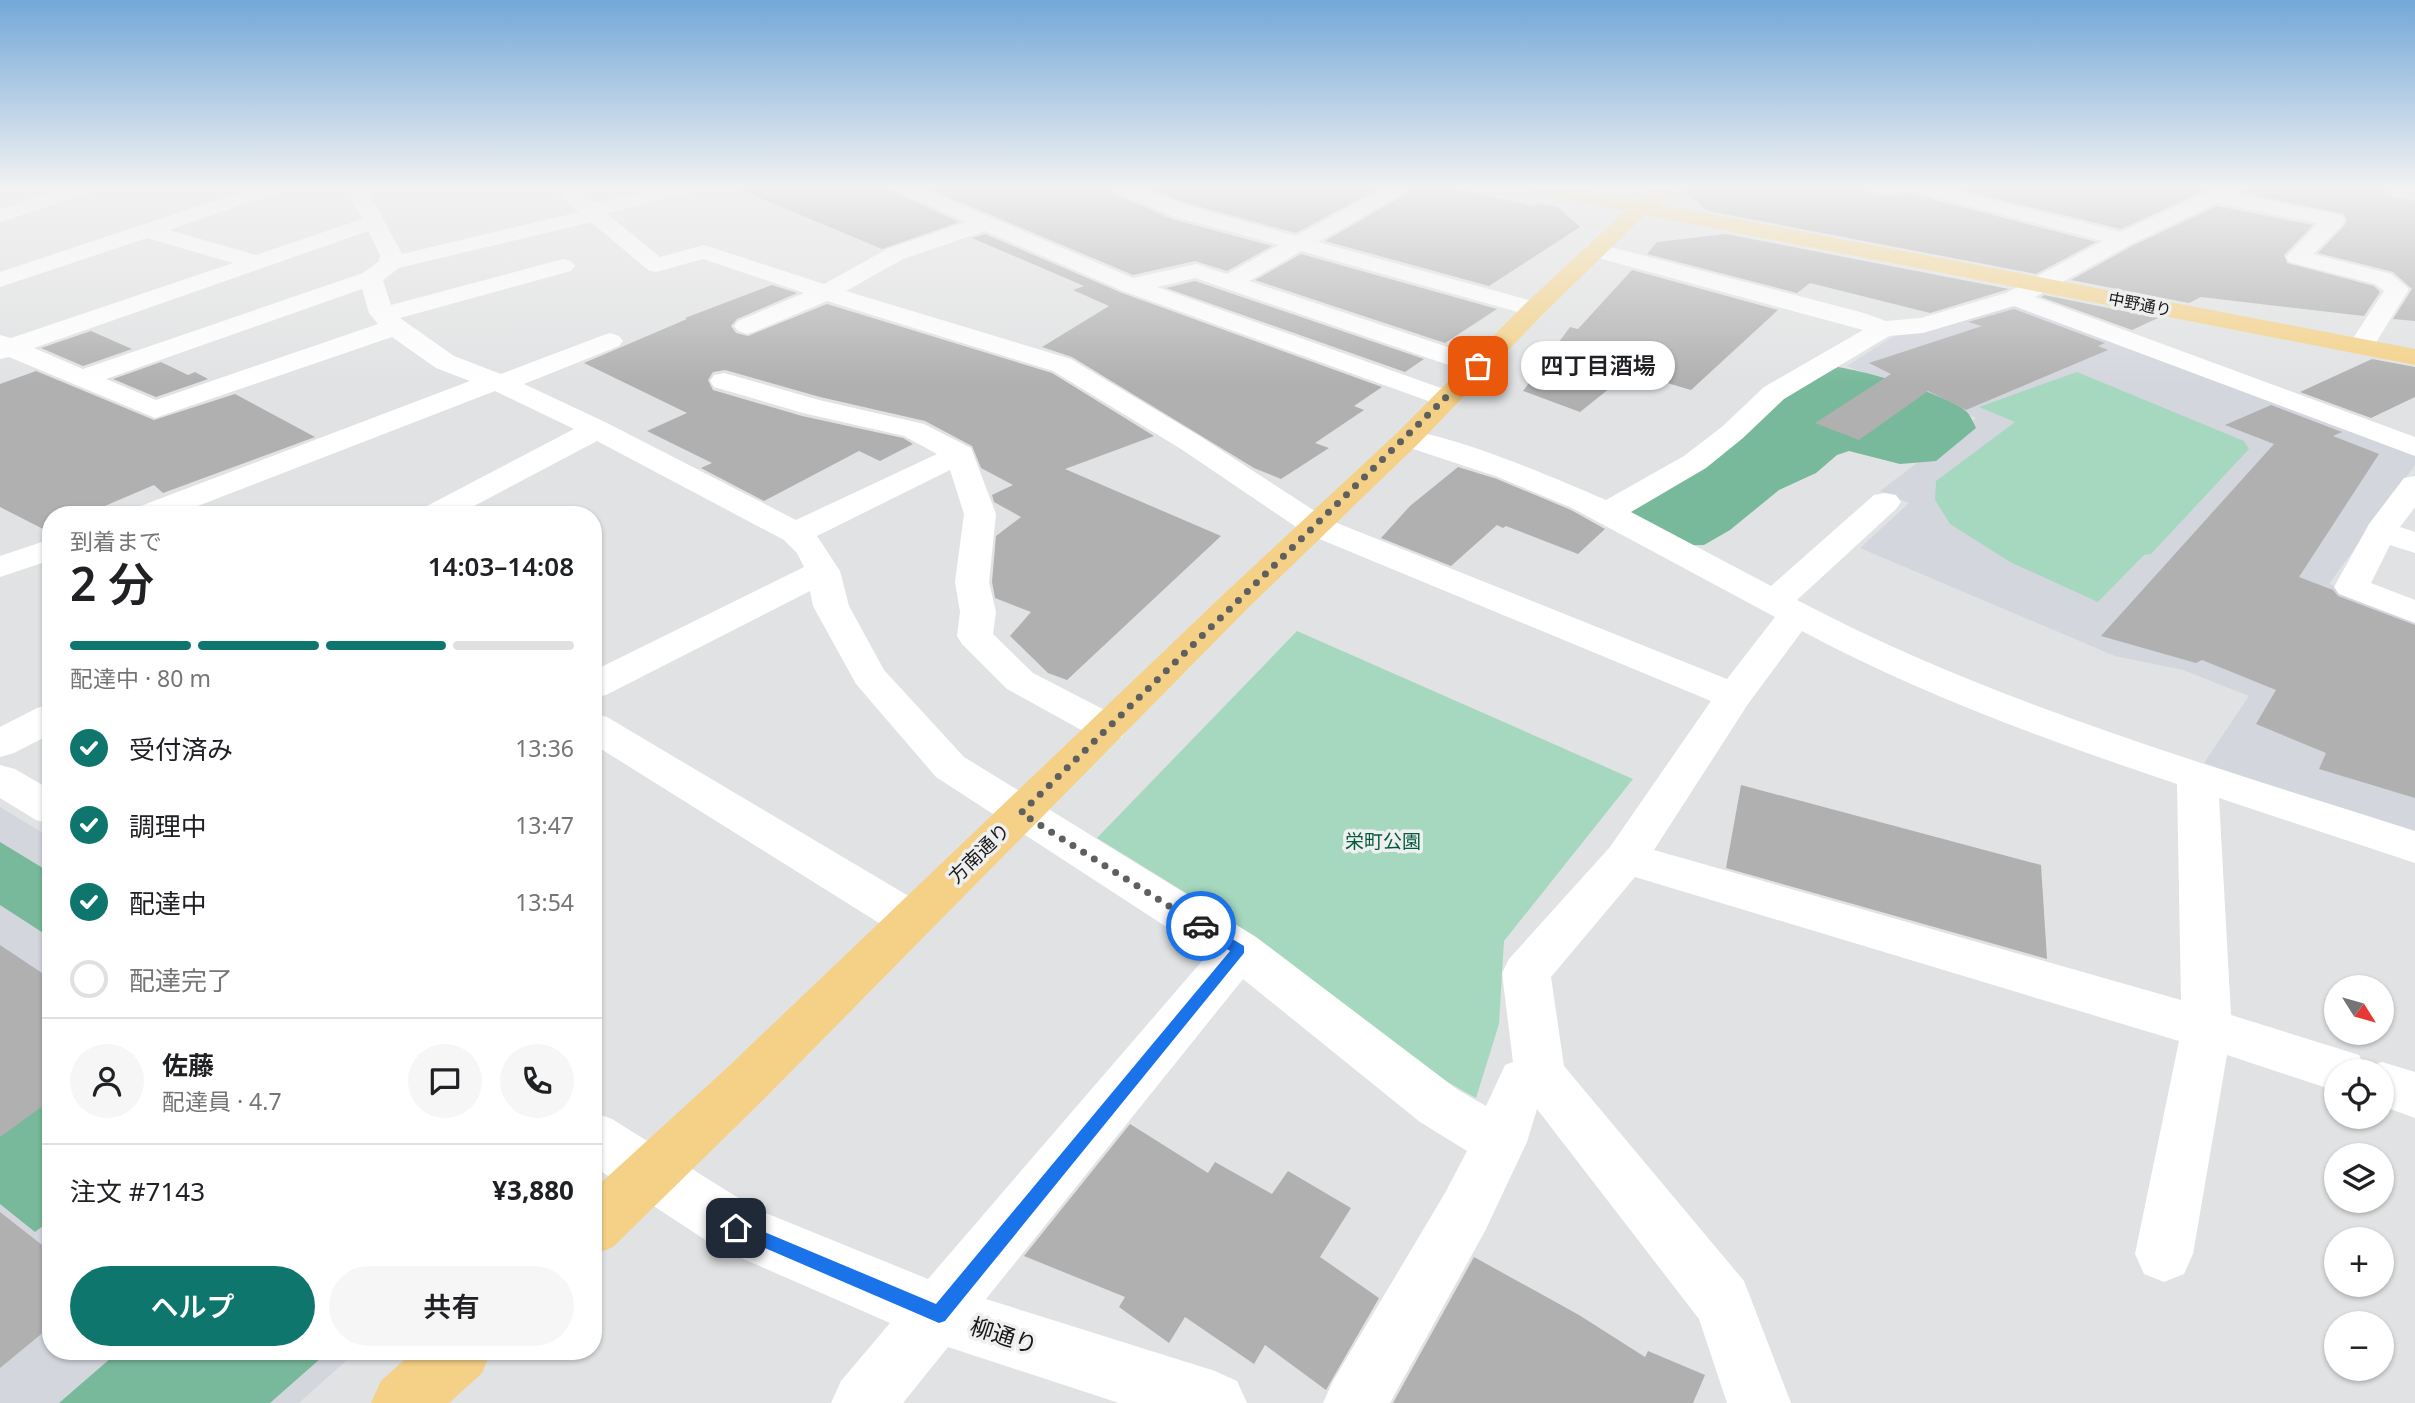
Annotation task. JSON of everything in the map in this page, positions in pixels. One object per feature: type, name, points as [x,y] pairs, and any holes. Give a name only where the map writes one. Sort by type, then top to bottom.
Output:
[{"type":"main road","name":"方南通り","points":[[602,1220],[652,1174],[1238,599],[1408,438],[1592,252]]},
{"type":"main road","name":"中野通り","points":[[1859,252],[2016,295],[2361,346],[2415,357]]},
{"type":"main road","points":[[403,1403],[450,1360]]},
{"type":"street","points":[[0,280],[79,252]]},
{"type":"street","points":[[223,252],[256,262]]},
{"type":"street","points":[[3,347],[284,252]]},
{"type":"street","points":[[389,252],[391,256],[381,271],[389,321],[445,362],[597,429],[796,533],[811,549],[823,571],[831,606],[857,631],[869,676],[950,767],[1239,950],[1439,1106],[1500,1142]]},
{"type":"street","points":[[85,377],[381,271],[448,252]]},
{"type":"street","points":[[641,252],[656,265],[702,252]]},
{"type":"street","points":[[705,252],[826,293],[1062,365],[1191,443],[1316,526],[1734,696]]},
{"type":"street","points":[[747,326],[826,293],[899,252]]},
{"type":"street","points":[[1054,252],[1131,286],[1445,399]]},
{"type":"street","points":[[1229,282],[1284,252]]},
{"type":"street","points":[[1331,252],[1534,309]]},
{"type":"street","points":[[1604,252],[1855,318],[1884,329]]},
{"type":"street","points":[[1607,513],[1695,461],[1774,393],[1884,329],[1923,325],[2016,295],[2097,252]]},
{"type":"street","points":[[2302,252],[2297,257],[2383,279],[2397,289],[2361,346]]},
{"type":"street","points":[[3,347],[85,377],[155,410],[389,321],[563,266]]},
{"type":"street","points":[[1131,286],[1196,271],[1478,366]]},
{"type":"street","points":[[2016,295],[2415,447]]},
{"type":"street","points":[[170,506],[610,341]]},
{"type":"street","points":[[724,381],[813,407],[915,430],[960,454],[980,514],[972,582],[966,598],[978,612],[975,636],[1020,681],[1108,728]]},
{"type":"street","points":[[451,506],[597,429]]},
{"type":"street","points":[[1408,438],[1460,453],[1607,513],[1784,609],[1893,662],[2003,709],[2415,847]]},
{"type":"street","points":[[796,533],[960,454]]},
{"type":"street","points":[[2415,485],[2381,531],[2351,587],[2415,612]]},
{"type":"street","points":[[1759,1403],[1723,1303],[1540,1074],[1526,973],[1626,858],[1734,696],[1784,609],[1885,502]]},
{"type":"street","points":[[2381,531],[2415,543]]},
{"type":"street","points":[[0,567],[42,552]]},
{"type":"street","points":[[602,682],[823,571]]},
{"type":"street","points":[[0,744],[42,723]]},
{"type":"street","points":[[602,731],[911,920]]},
{"type":"street","points":[[2164,1254],[2207,1028],[2197,775]]},
{"type":"street","points":[[0,779],[42,804]]},
{"type":"street","points":[[1626,858],[2207,1028],[2324,1066]]},
{"type":"street","points":[[863,1403],[1239,950]]},
{"type":"street","points":[[1355,1403],[1465,1212],[1500,1142],[1523,1081],[1540,1074]]},
{"type":"street","points":[[2394,1088],[2415,1095]]},
{"type":"street","name":"柳通り","points":[[602,1142],[736,1228],[939,1314],[1215,1403]]},
{"type":"shaded area","points":[[2004,305],[2018,306],[2415,456],[2415,465],[2329,584],[2415,620],[2415,836],[2204,763],[2249,696],[2183,670],[2115,656],[1860,548],[1909,503],[1880,491],[1976,418],[1847,366],[1897,334]]},
{"type":"shaded area","points":[[0,807],[42,833],[42,1360],[347,1360],[299,1403],[0,1403]]},
{"type":"green space","points":[[1838,367],[1887,379],[1944,399],[1968,413],[1976,428],[1936,461],[1900,464],[1849,451],[1837,455],[1816,473],[1779,490],[1730,530],[1704,545],[1654,546],[1624,511],[1731,442],[1740,416]]},
{"type":"green space","points":[[2077,372],[2244,441],[2249,449],[2151,554],[2144,555],[2098,602],[2010,562],[1950,524],[1935,500],[1936,481],[2015,422],[1979,407]]},
{"type":"green space","name":"栄町公園","points":[[1297,631],[1633,779],[1504,941],[1499,1024],[1476,1098],[1417,1065],[1225,917],[1097,838]]},
{"type":"green space","points":[[0,842],[42,868],[42,932],[0,905]]},
{"type":"green space","points":[[42,1106],[42,1227],[35,1232],[0,1204],[0,1136]]},
{"type":"green space","points":[[109,1360],[319,1360],[270,1403],[59,1403]]},
{"type":"building","points":[[1006,252],[1028,252],[1122,293],[1382,387],[1354,406],[1364,410],[1315,443],[1329,448],[1281,479],[1254,468],[1072,357],[1042,347],[1109,306],[1073,290],[1084,286]]},
{"type":"building","points":[[1080,252],[1260,252],[1227,271],[1195,261],[1133,275]]},
{"type":"building","points":[[1367,252],[1541,252],[1489,286]]},
{"type":"building","points":[[1821,252],[2009,289],[1930,313],[1810,283],[1797,293],[1647,254]]},
{"type":"building","points":[[1924,252],[2076,252],[2036,274]]},
{"type":"building","points":[[2120,252],[2286,252],[2284,255],[2287,263],[2374,286],[2380,292],[2364,316],[2201,297],[2189,303],[2071,280]]},
{"type":"building","points":[[2415,252],[2415,321],[2393,319],[2412,289],[2393,272],[2318,253]]},
{"type":"building","points":[[1301,254],[1497,309],[1445,343],[1255,280]]},
{"type":"building","points":[[1632,270],[1778,310],[1691,390],[1630,372],[1580,412],[1523,391],[1570,327],[1578,329]]},
{"type":"building","points":[[1195,281],[1424,359],[1405,372],[1166,288]]},
{"type":"building","points":[[772,285],[797,293],[737,319],[731,326],[736,333],[748,336],[827,304],[1052,373],[1154,436],[1065,469],[1221,536],[1067,680],[1048,673],[1010,636],[1031,612],[995,598],[992,582],[996,536],[1021,517],[994,502],[992,495],[1013,485],[981,468],[972,446],[925,421],[820,397],[725,370],[713,372],[708,380],[713,390],[802,416],[903,438],[913,444],[880,461],[859,451],[764,501],[701,468],[712,463],[647,431],[687,413],[584,363],[687,319],[685,318]]},
{"type":"building","points":[[2044,295],[2158,318],[2132,330],[2041,297]]},
{"type":"building","points":[[2014,309],[2105,343],[2098,346],[2108,350],[1966,410],[1928,391],[1859,440],[1815,423],[1891,374],[1869,363],[1982,326],[1968,322]]},
{"type":"building","points":[[91,331],[132,349],[83,366],[41,348]]},
{"type":"building","points":[[2372,359],[2415,367],[2415,397],[2371,418],[2300,392]]},
{"type":"building","points":[[161,362],[188,375],[195,372],[208,379],[156,397],[113,379]]},
{"type":"building","points":[[36,371],[154,420],[235,394],[315,437],[163,493],[154,485],[105,506],[42,506],[42,528],[0,507],[0,384]]},
{"type":"building","points":[[2271,405],[2342,432],[2333,436],[2379,454],[2299,577],[2333,590],[2338,596],[2415,625],[2415,798],[2319,769],[2326,753],[2256,724],[2276,690],[2202,660],[2196,663],[2101,636],[2274,444],[2225,425]]},
{"type":"building","points":[[1458,467],[1497,479],[1571,510],[1605,529],[1578,554],[1497,525],[1451,566],[1381,538],[1410,506]]},
{"type":"building","points":[[1741,785],[2041,865],[2047,959],[1726,868]]},
{"type":"building","points":[[0,945],[42,973],[42,1107],[0,1137]]},
{"type":"building","points":[[1130,1124],[1208,1173],[1215,1162],[1272,1194],[1288,1171],[1351,1208],[1320,1257],[1379,1298],[1326,1390],[1265,1345],[1254,1364],[1185,1317],[1169,1343],[1119,1307],[1125,1297],[1024,1256]]},
{"type":"building","points":[[0,1212],[42,1245],[42,1333],[0,1368]]},
{"type":"building","points":[[1474,1257],[1579,1315],[1645,1357],[1648,1351],[1705,1375],[1693,1403],[1393,1403]]},
{"type":"way so far","points":[[1201,926],[1021,813],[1238,599],[1408,438],[1478,366]]},
{"type":"place","name":"四丁目酒場","points":[[1478,366]]},
{"type":"route","points":[[736,1228],[939,1314],[1239,950],[1201,926]]}]
